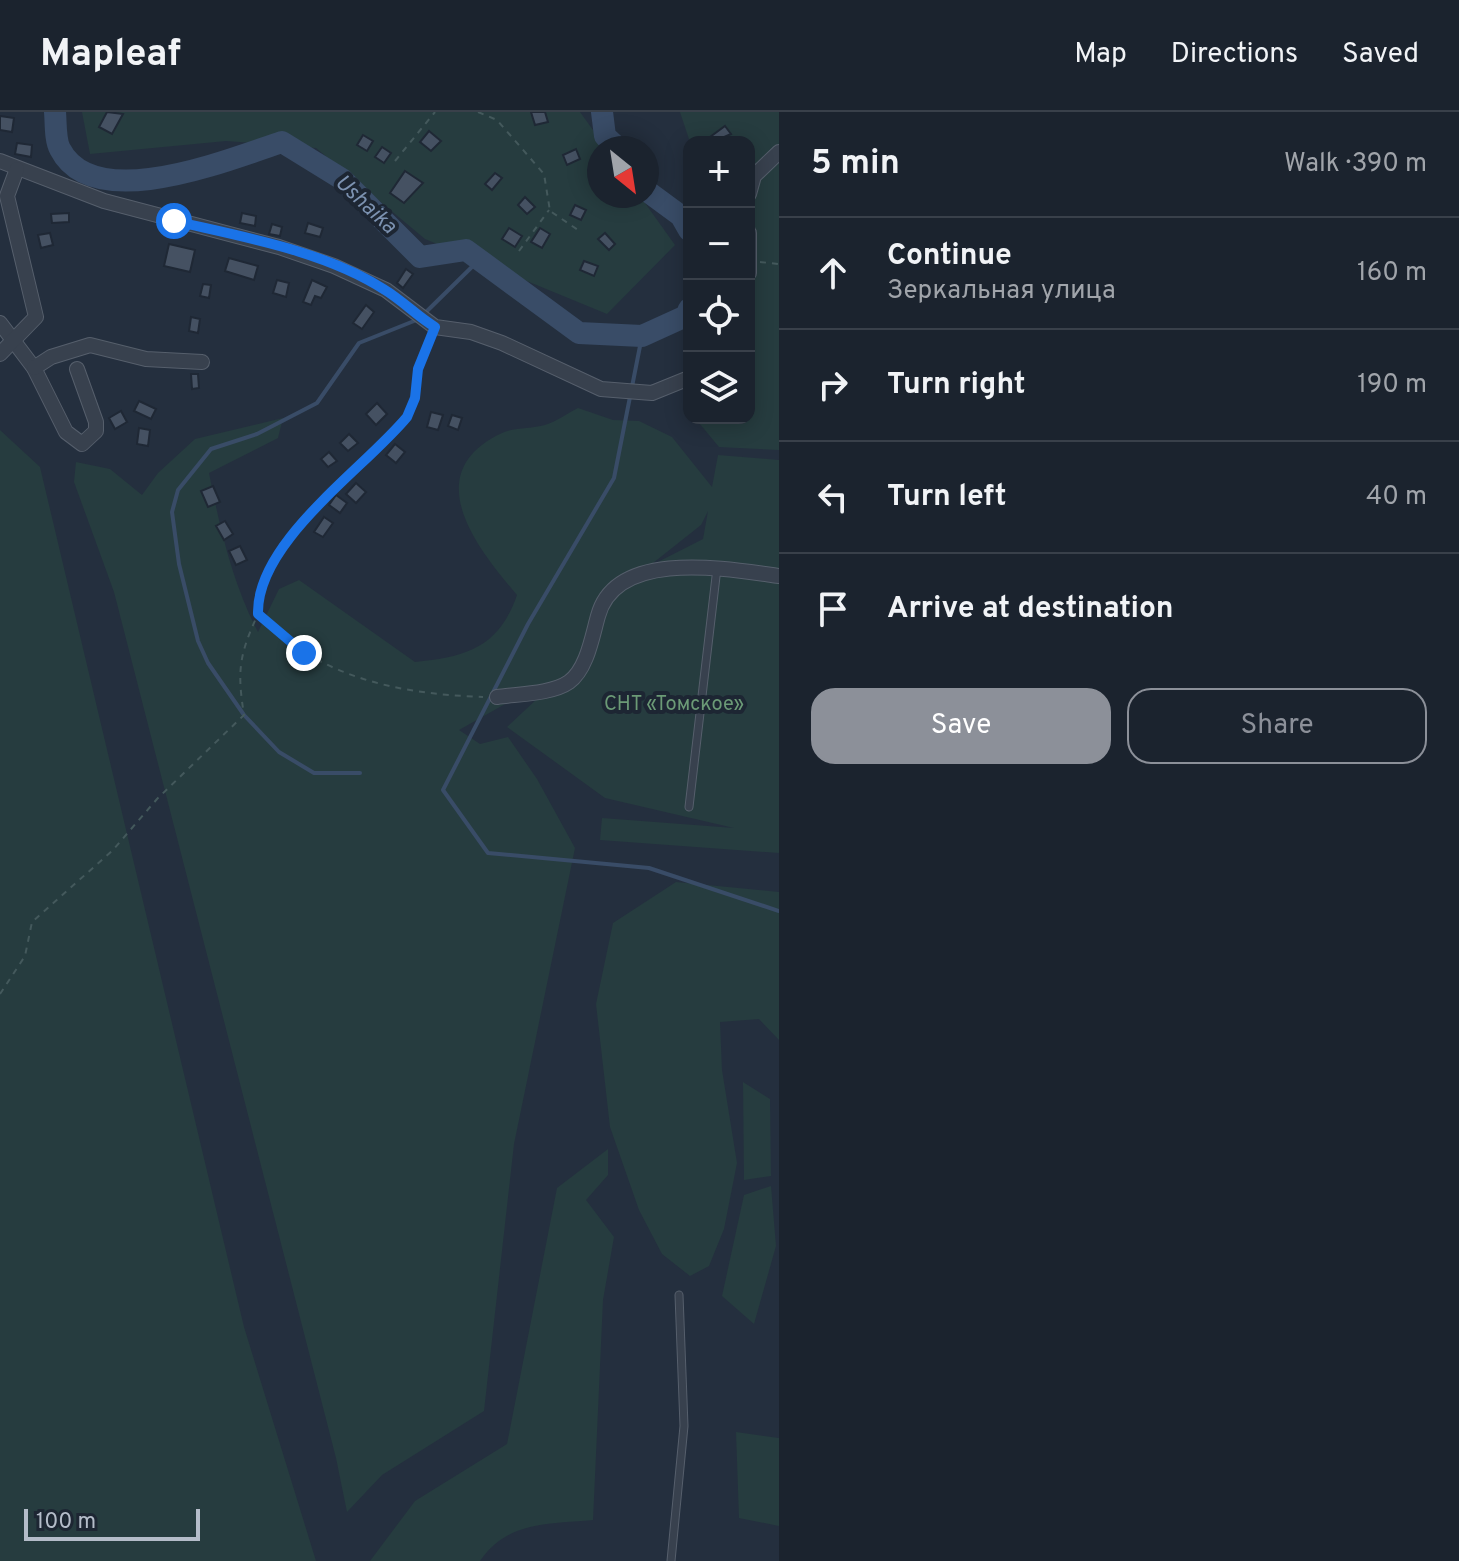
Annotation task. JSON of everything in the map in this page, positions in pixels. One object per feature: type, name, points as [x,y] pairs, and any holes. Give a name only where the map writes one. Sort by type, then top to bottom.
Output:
[{"type":"street","points":[[755,175],[779,152]]},
{"type":"street","points":[[0,161],[104,201],[254,240],[334,266],[386,290],[435,327],[471,332],[502,343],[601,389],[652,393],[683,380]]},
{"type":"street","points":[[0,354],[36,317],[7,196],[17,169]]},
{"type":"street","points":[[0,323],[34,368],[66,432],[82,444],[96,431],[96,422],[77,369]]},
{"type":"street","points":[[34,368],[51,357],[90,345],[146,359],[202,362]]},
{"type":"street","points":[[497,697],[566,685],[578,674],[601,603],[639,574],[664,569],[717,568],[779,576]]},
{"type":"lane","points":[[689,807],[717,568]]},
{"type":"lane","points":[[671,1561],[684,1426],[679,1295]]},
{"type":"path","points":[[395,161],[435,112]]},
{"type":"path","points":[[478,112],[497,120],[544,174],[549,208],[519,251]]},
{"type":"path","points":[[549,208],[581,232]]},
{"type":"path","points":[[755,266],[779,264]]},
{"type":"path","points":[[0,994],[25,956],[32,922],[113,850],[157,799],[244,715],[237,673],[243,647],[258,614],[258,596],[290,538],[407,417],[415,398],[418,369],[435,327]]},
{"type":"path","points":[[258,614],[304,653],[379,685],[414,694],[497,697]]},
{"type":"green space","points":[[82,112],[580,112],[597,136],[587,136],[587,208],[649,208],[675,245],[607,314],[425,239],[316,148],[226,141],[90,154]]},
{"type":"green space","points":[[680,112],[779,112],[779,450],[719,447],[700,424],[755,424],[755,136],[688,136]]},
{"type":"green space","name":"СНТ «Томское»","points":[[578,408],[613,420],[639,421],[672,437],[712,487],[718,455],[779,460],[779,853],[600,840],[602,818],[734,828],[605,798],[507,727],[553,684],[530,690],[459,730],[480,744],[508,737],[537,779],[575,848],[514,1144],[484,1411],[382,1475],[347,1512],[336,1458],[114,592],[74,482],[76,462],[110,469],[142,495],[158,473],[195,439],[283,418],[278,438],[209,473],[234,574],[258,632],[279,589],[299,580],[415,662],[450,657],[479,646],[501,627],[517,595],[472,534],[459,489],[463,469],[477,450],[502,433],[545,425]],"holes":[[[708,511],[703,539],[648,567],[701,525]]]},
{"type":"green space","points":[[0,430],[40,467],[244,1327],[316,1561],[0,1561]]},
{"type":"green space","points":[[676,882],[779,892],[779,1040],[759,1019],[720,1022],[722,1070],[737,1163],[724,1229],[709,1266],[690,1276],[662,1254],[639,1210],[610,1127],[596,1004],[613,923]]},
{"type":"green space","points":[[743,1082],[770,1099],[771,1176],[744,1180]]},
{"type":"green space","points":[[608,1149],[608,1175],[586,1200],[614,1237],[603,1300],[593,1520],[545,1524],[516,1532],[503,1538],[480,1561],[370,1561],[415,1501],[507,1444],[557,1188]]},
{"type":"green space","points":[[771,1186],[776,1246],[754,1324],[722,1296],[744,1195]]},
{"type":"green space","points":[[736,1432],[779,1438],[779,1526],[739,1518]]},
{"type":"building","points":[[107,112],[123,114],[112,134],[99,127]]},
{"type":"building","points":[[531,112],[545,112],[548,122],[535,125]]},
{"type":"building","points":[[0,116],[14,118],[12,132],[0,130]]},
{"type":"building","points":[[725,126],[731,134],[726,136],[711,136]]},
{"type":"building","points":[[429,131],[441,141],[431,151],[420,142]]},
{"type":"building","points":[[363,135],[373,141],[367,151],[357,145]]},
{"type":"building","points":[[17,143],[32,145],[31,157],[15,154]]},
{"type":"building","points":[[382,147],[391,153],[384,163],[375,157]]},
{"type":"building","points":[[576,149],[580,159],[567,165],[563,155]]},
{"type":"building","points":[[405,171],[423,183],[404,203],[390,193]]},
{"type":"building","points":[[495,173],[502,178],[492,190],[485,184]]},
{"type":"building","points":[[525,197],[535,207],[527,214],[518,205]]},
{"type":"building","points":[[575,205],[586,210],[581,220],[570,215]]},
{"type":"building","points":[[69,213],[69,222],[52,223],[51,214]]},
{"type":"building","points":[[242,213],[256,216],[255,226],[240,223]]},
{"type":"building","points":[[308,223],[323,228],[320,237],[305,233]]},
{"type":"building","points":[[272,224],[282,227],[280,236],[269,234]]},
{"type":"building","points":[[509,228],[522,236],[515,247],[502,239]]},
{"type":"building","points":[[540,228],[550,234],[542,248],[531,242]]},
{"type":"building","points":[[50,233],[53,245],[41,248],[38,235]]},
{"type":"building","points":[[605,233],[615,244],[609,250],[598,239]]},
{"type":"building","points":[[169,244],[195,250],[190,272],[164,266]]},
{"type":"building","points":[[229,258],[258,266],[254,280],[225,271]]},
{"type":"building","points":[[584,261],[598,266],[594,276],[580,270]]},
{"type":"building","points":[[406,269],[413,274],[403,288],[397,283]]},
{"type":"building","points":[[277,280],[289,283],[286,297],[273,293]]},
{"type":"building","points":[[312,280],[327,287],[321,298],[315,296],[311,305],[303,302]]},
{"type":"building","points":[[203,284],[211,285],[209,298],[200,296]]},
{"type":"building","points":[[366,305],[374,312],[362,329],[353,323]]},
{"type":"building","points":[[191,317],[200,319],[198,333],[189,331]]},
{"type":"building","points":[[191,374],[198,374],[199,388],[192,389]]},
{"type":"building","points":[[139,401],[156,409],[151,419],[134,411]]},
{"type":"building","points":[[377,403],[387,414],[376,425],[366,414]]},
{"type":"building","points":[[121,411],[127,422],[115,429],[109,418]]},
{"type":"building","points":[[431,412],[443,415],[438,430],[427,427]]},
{"type":"building","points":[[452,415],[462,418],[458,430],[448,426]]},
{"type":"building","points":[[139,428],[150,430],[148,446],[137,444]]},
{"type":"building","points":[[349,434],[358,443],[348,451],[340,443]]},
{"type":"building","points":[[395,444],[405,452],[396,463],[386,455]]},
{"type":"building","points":[[329,452],[337,461],[328,467],[321,459]]},
{"type":"building","points":[[356,483],[366,492],[356,503],[346,494]]},
{"type":"building","points":[[213,486],[220,502],[208,507],[201,491]]},
{"type":"building","points":[[336,495],[347,503],[340,513],[329,505]]},
{"type":"building","points":[[324,517],[333,523],[323,537],[314,532]]},
{"type":"building","points":[[225,521],[233,534],[224,540],[216,526]]},
{"type":"building","points":[[240,546],[247,560],[236,565],[229,551]]},
{"type":"waterway","name":"Ushaika","points":[[55,112],[60,149],[77,169],[102,178],[132,180],[165,177],[282,142],[342,179],[420,257],[466,250],[579,333],[642,336],[683,317]]},
{"type":"waterway","name":"Ushaika","points":[[602,112],[605,136]]},
{"type":"waterway","name":"Ushaika","points":[[659,200],[683,220]]},
{"type":"waterway","points":[[425,313],[479,260]]},
{"type":"waterway","points":[[360,773],[314,773],[279,752],[244,715],[208,663],[198,641],[179,564],[172,512],[178,490],[211,449],[257,434],[317,403],[359,343],[419,319]]},
{"type":"waterway","points":[[642,336],[614,478],[528,624],[443,790],[488,853],[649,868],[779,911]]},
{"type":"route","points":[[174,221],[279,247],[356,275],[386,290],[411,312],[435,327],[418,369],[413,408],[398,428],[290,538],[258,596],[258,614],[304,653]]}]
